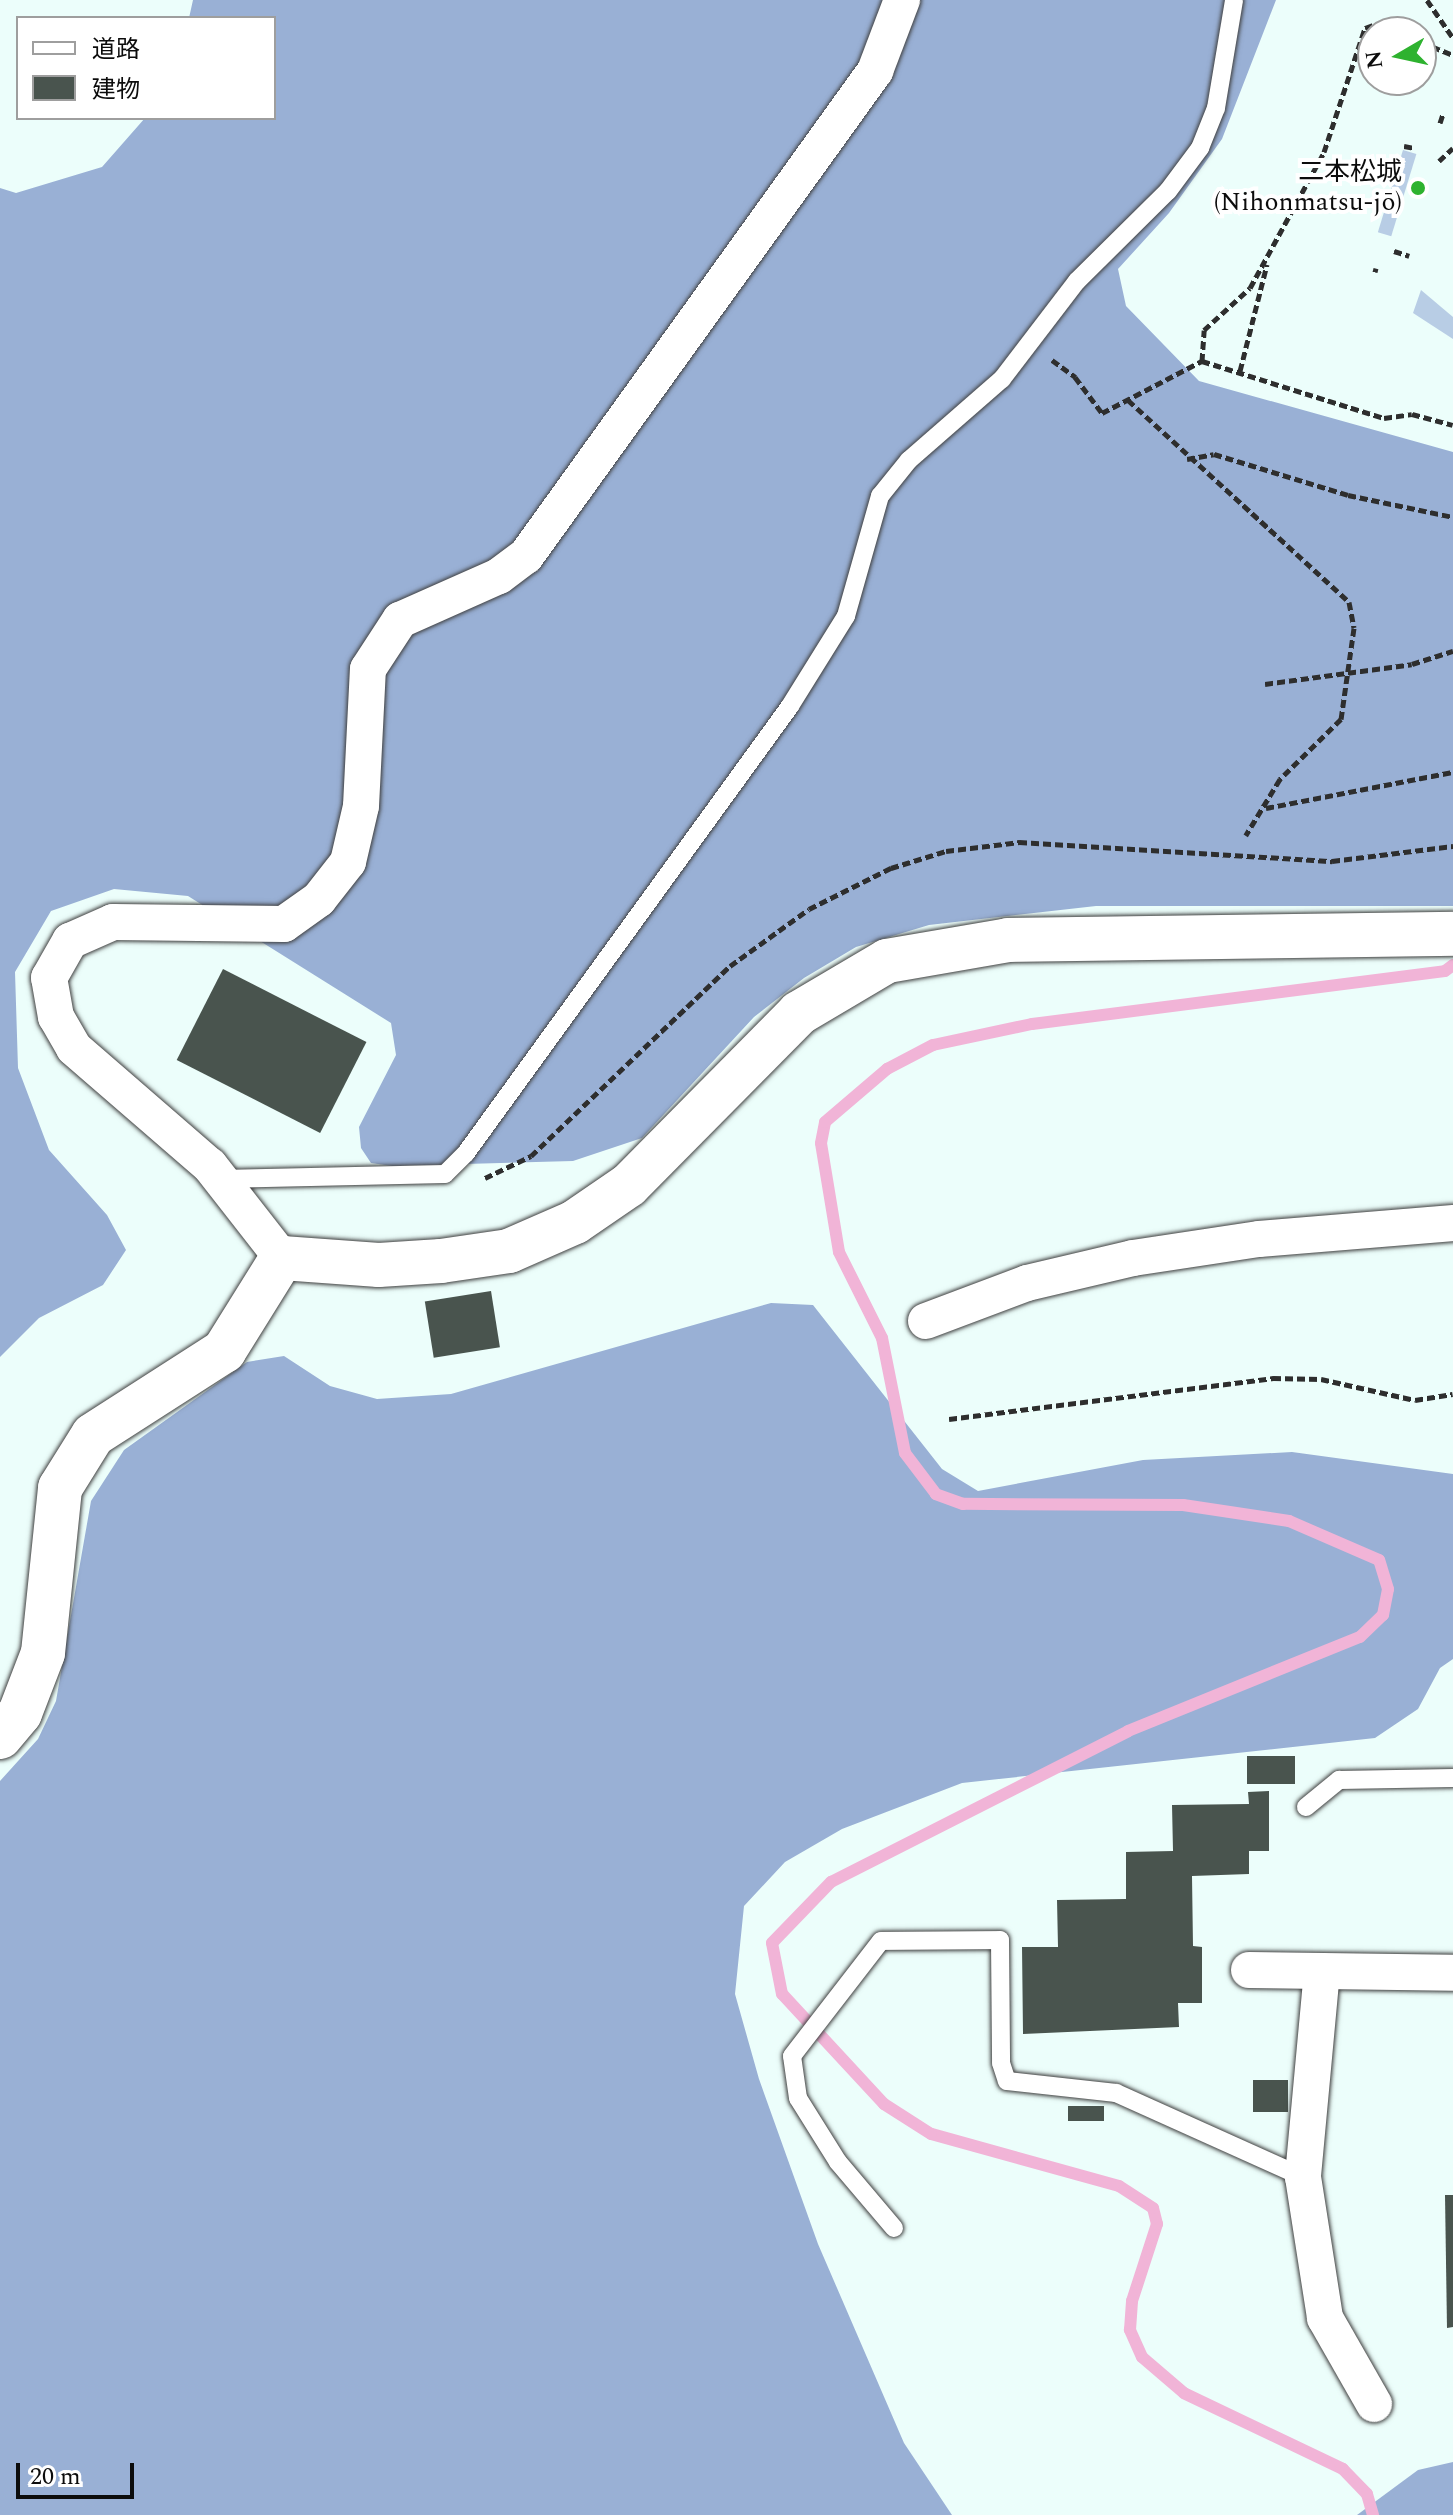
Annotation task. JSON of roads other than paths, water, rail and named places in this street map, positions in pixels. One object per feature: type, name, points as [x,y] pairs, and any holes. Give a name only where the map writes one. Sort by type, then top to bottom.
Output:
[{"type":"street","points":[[902,0],[875,71],[526,556],[499,576],[400,620],[368,669],[361,806],[348,862],[319,899],[284,924],[113,922],[70,941],[49,978],[56,1017],[74,1048],[221,1179],[282,1258],[379,1265],[441,1261],[509,1251],[575,1222],[629,1185],[799,1013],[887,961],[1008,940],[1453,934]]},
{"type":"street","points":[[926,1321],[1027,1283],[1133,1258],[1259,1239],[1453,1223]]},
{"type":"street","points":[[0,1737],[20,1713],[43,1653],[60,1488],[93,1435],[224,1351],[282,1258]]},
{"type":"street","points":[[1249,1970],[1453,1973]]},
{"type":"street","points":[[1322,1971],[1303,2177],[1325,2318],[1374,2404]]},
{"type":"lane","points":[[221,1179],[445,1174],[466,1153],[790,706],[846,616],[880,496],[1032,345],[1077,281],[1168,191],[1200,148],[1216,108],[1234,0]]},
{"type":"lane","points":[[1306,1807],[1339,1780],[1453,1778]]},
{"type":"lane","points":[[894,2228],[838,2162],[798,2098],[792,2056],[881,1941],[1000,1940],[1001,2063],[1007,2081],[1116,2093],[1303,2177]]},
{"type":"waterway","points":[[1373,2515],[1367,2494],[1343,2469],[1184,2393],[1142,2357],[1130,2330],[1132,2301],[1157,2224],[1153,2208],[1119,2186],[931,2134],[884,2104],[782,1994],[772,1943],[831,1882],[1128,1731],[1360,1637],[1383,1615],[1388,1589],[1379,1560],[1289,1521],[1183,1505],[963,1504],[936,1494],[905,1453],[882,1338],[839,1252],[821,1143],[825,1122],[887,1069],[933,1045],[1032,1024],[1445,971],[1453,965]]},
{"type":"place","name":"二本松城 (Nihonmatsu-jō)","points":[[1418,188]]}]
